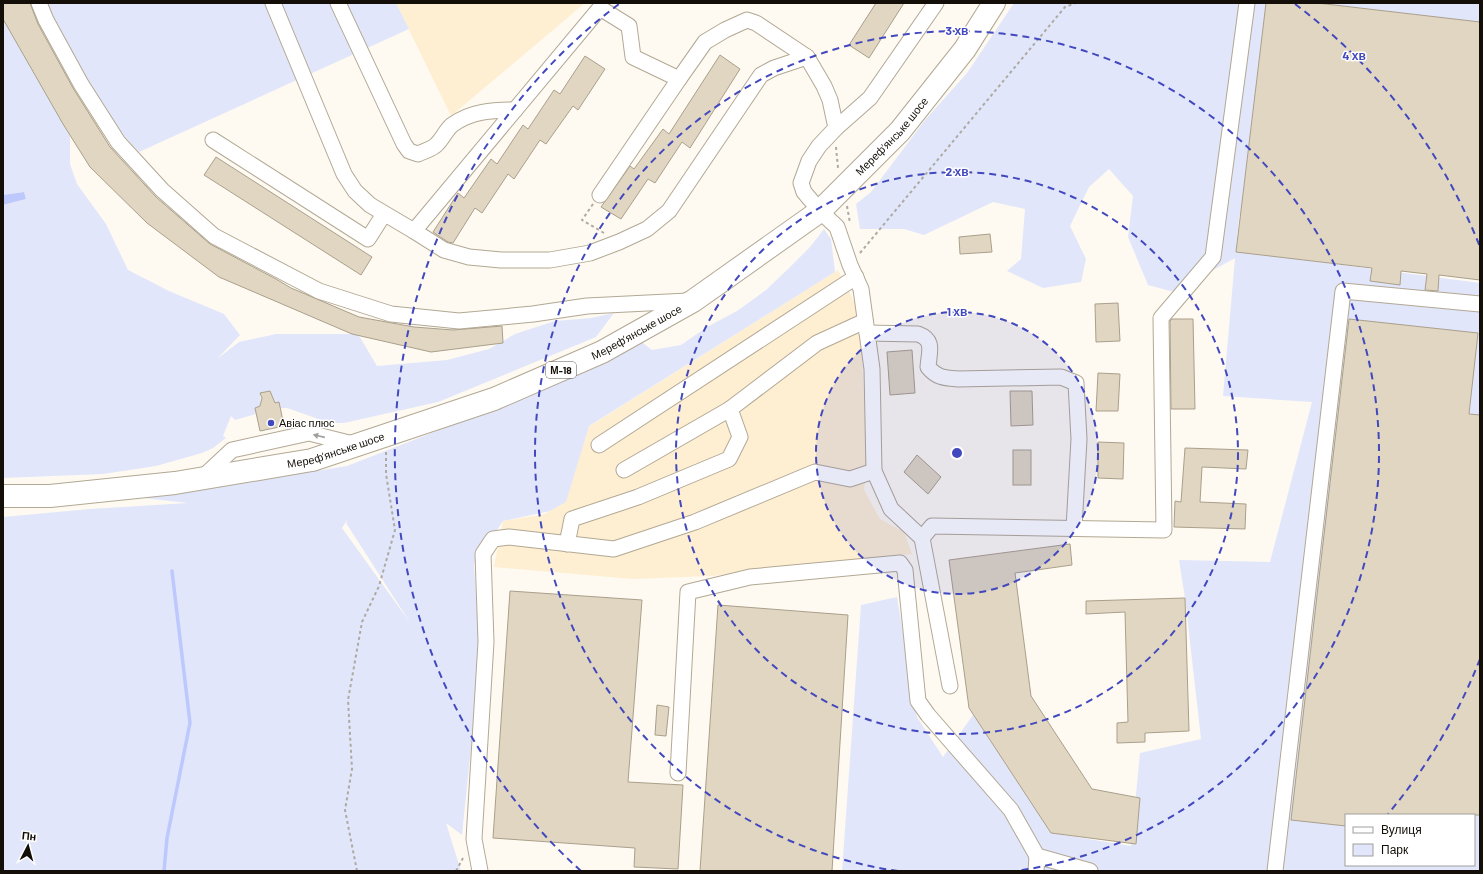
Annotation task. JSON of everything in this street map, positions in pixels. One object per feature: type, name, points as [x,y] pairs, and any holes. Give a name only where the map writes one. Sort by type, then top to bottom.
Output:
[{"type":"highway","name":"Мереф’янське шосе","points":[[3,496],[50,496],[175,483],[312,460],[494,398],[595,355],[693,301],[820,211],[900,131],[965,49],[994,3]]},
{"type":"street","points":[[39,3],[46,20],[81,84],[118,142],[162,190],[214,236],[319,291],[391,314],[458,320],[533,314],[587,306],[693,301]]},
{"type":"street","points":[[273,3],[344,174],[355,191],[370,205],[444,250],[469,257],[501,260],[550,260],[590,253],[647,229],[669,211],[761,75],[774,68],[807,57]]},
{"type":"street","points":[[338,3],[404,144],[409,150],[418,154],[428,150],[436,145],[452,125],[481,111],[515,110]]},
{"type":"street","points":[[936,3],[870,98],[836,128],[819,146],[809,161],[801,184],[804,192],[836,227],[861,289],[872,369],[874,471],[891,509],[922,538],[950,686]]},
{"type":"street","points":[[922,538],[932,526],[1164,530],[1161,318],[1213,257],[1246,3]]},
{"type":"street","points":[[414,231],[600,8],[629,26],[633,57],[679,79]]},
{"type":"street","points":[[600,195],[705,42],[725,30],[747,20],[756,22],[807,57],[824,86],[830,100],[836,128]]},
{"type":"street","points":[[213,140],[368,239],[384,214]]},
{"type":"street","points":[[599,445],[853,271]]},
{"type":"street","points":[[1274,871],[1343,291],[1480,304]]},
{"type":"street","points":[[624,470],[730,409],[817,343],[866,327],[926,336],[930,343],[928,367],[933,374],[942,377],[1061,377],[1076,383],[1079,439],[1074,528]]},
{"type":"street","points":[[567,544],[572,519],[638,497],[729,459],[740,437],[730,409]]},
{"type":"street","points":[[480,871],[474,839],[486,642],[483,554],[493,539],[509,537],[614,549],[695,522],[814,472],[850,478],[874,471]]},
{"type":"street","points":[[678,773],[688,592],[750,576],[900,563],[905,570],[918,701],[928,715],[1011,810],[1037,864],[1090,871]]},
{"type":"path","points":[[853,271],[1065,7],[1076,3]]},
{"type":"path","points":[[836,128],[838,172]]},
{"type":"path","points":[[600,195],[582,220],[619,242]]},
{"type":"path","points":[[357,871],[345,810],[352,769],[348,700],[362,622],[379,586],[395,530],[386,474],[386,435]]},
{"type":"shaded area","points":[[396,3],[585,3],[451,116]]},
{"type":"shaded area","points":[[838,270],[858,309],[868,458],[864,490],[880,519],[904,532],[912,554],[712,576],[633,579],[494,567],[503,521],[545,514],[566,501],[585,429]]},
{"type":"green space","points":[[41,3],[396,3],[409,29],[139,152],[116,127]]},
{"type":"green space","points":[[1014,3],[1266,3],[1239,216],[1236,251],[1480,283],[1480,871],[842,871],[861,605],[897,597],[917,717],[943,757],[973,715],[1051,833],[1131,846],[1140,753],[1201,739],[1185,598],[1179,560],[1270,562],[1312,402],[1223,396],[1235,258],[1174,292],[1148,285],[1128,237],[1133,196],[1109,169],[1089,187],[1070,226],[1086,259],[1081,282],[1043,288],[1007,271],[1021,259],[1025,209],[993,202],[924,235],[904,229],[860,229],[856,204],[871,192],[925,120],[967,73]]},
{"type":"green space","points":[[1319,3],[1480,3],[1480,22]]},
{"type":"green space","points":[[3,19],[70,136],[70,164],[77,184],[106,224],[128,270],[169,291],[224,314],[240,335],[217,359],[239,342],[276,334],[358,334],[377,366],[447,360],[489,349],[515,334],[555,321],[591,318],[614,313],[596,337],[438,402],[344,423],[335,423],[324,421],[287,408],[280,408],[279,402],[274,403],[260,393],[261,406],[255,408],[256,414],[235,420],[231,416],[223,436],[226,438],[213,448],[202,453],[156,466],[103,474],[3,478],[3,205],[26,199],[24,192],[3,195]]},
{"type":"green space","points":[[824,229],[831,239],[835,272],[589,426],[566,502],[550,511],[503,521],[474,564],[480,659],[462,835],[446,823],[461,871],[3,871],[3,517],[90,509],[188,503],[144,498],[347,466],[493,409],[639,340],[652,350],[681,345],[707,327],[737,311],[766,290],[810,247]],"holes":[[[348,518],[346,523],[411,624],[342,528]]]},
{"type":"water","points":[[24,192],[26,199],[3,205],[3,195]]},
{"type":"building","points":[[3,3],[30,3],[38,24],[73,88],[110,147],[156,197],[210,244],[291,288],[359,317],[414,327],[453,330],[502,326],[503,343],[431,352],[352,334],[219,277],[147,223],[90,167],[63,124],[3,19]]},
{"type":"building","points":[[876,3],[904,3],[869,58],[849,45]]},
{"type":"building","points":[[1266,3],[1317,3],[1480,22],[1480,280],[1439,275],[1438,291],[1425,290],[1427,274],[1401,271],[1400,285],[1370,281],[1372,268],[1236,252]]},
{"type":"building","points":[[720,55],[740,69],[690,148],[682,142],[655,183],[648,179],[621,219],[601,207],[630,166],[634,169],[663,129],[669,134]]},
{"type":"building","points":[[585,56],[605,69],[578,110],[573,106],[546,144],[540,140],[514,179],[508,174],[482,213],[475,208],[453,243],[448,242],[433,232],[458,193],[464,198],[491,159],[497,164],[523,125],[528,129],[554,90],[560,94]]},
{"type":"building","points":[[216,157],[372,257],[361,275],[204,175]]},
{"type":"building","points":[[990,234],[992,252],[960,254],[959,237]]},
{"type":"building","points":[[1118,303],[1120,341],[1096,342],[1095,304]]},
{"type":"building","points":[[1172,319],[1193,319],[1195,409],[1171,409],[1170,321]]},
{"type":"building","points":[[1349,319],[1478,333],[1469,414],[1480,415],[1480,815],[1345,814],[1345,826],[1291,820]]},
{"type":"building","points":[[912,350],[915,393],[890,395],[887,352]]},
{"type":"building","points":[[1098,373],[1120,374],[1118,411],[1096,411]]},
{"type":"building","points":[[270,391],[275,403],[279,402],[284,426],[260,431],[255,408],[260,406],[262,398],[260,393]]},
{"type":"building","points":[[1010,391],[1032,391],[1033,425],[1011,426]]},
{"type":"building","points":[[1098,442],[1124,443],[1123,479],[1098,478]]},
{"type":"building","points":[[1185,448],[1248,450],[1246,469],[1202,467],[1200,502],[1246,504],[1245,529],[1174,527],[1175,501],[1181,502]]},
{"type":"building","points":[[1013,450],[1031,450],[1031,485],[1013,485]]},
{"type":"building","points":[[917,455],[941,477],[928,494],[904,472]]},
{"type":"building","points":[[1070,544],[1072,565],[1015,573],[1031,696],[1092,789],[1140,798],[1136,844],[1051,833],[969,708],[949,560]]},
{"type":"building","points":[[510,591],[642,600],[628,782],[683,785],[678,869],[634,867],[635,848],[493,838]]},
{"type":"building","points":[[1185,598],[1189,731],[1145,733],[1145,742],[1117,743],[1117,723],[1128,722],[1125,612],[1086,614],[1086,601]]},
{"type":"building","points":[[718,605],[848,615],[832,871],[700,871]]},
{"type":"building","points":[[657,705],[669,707],[666,736],[655,735]]},
{"type":"waterway","points":[[164,871],[167,838],[190,723],[172,571]]},
{"type":"place","name":"Авіас плюс","points":[[271,423]]}]
